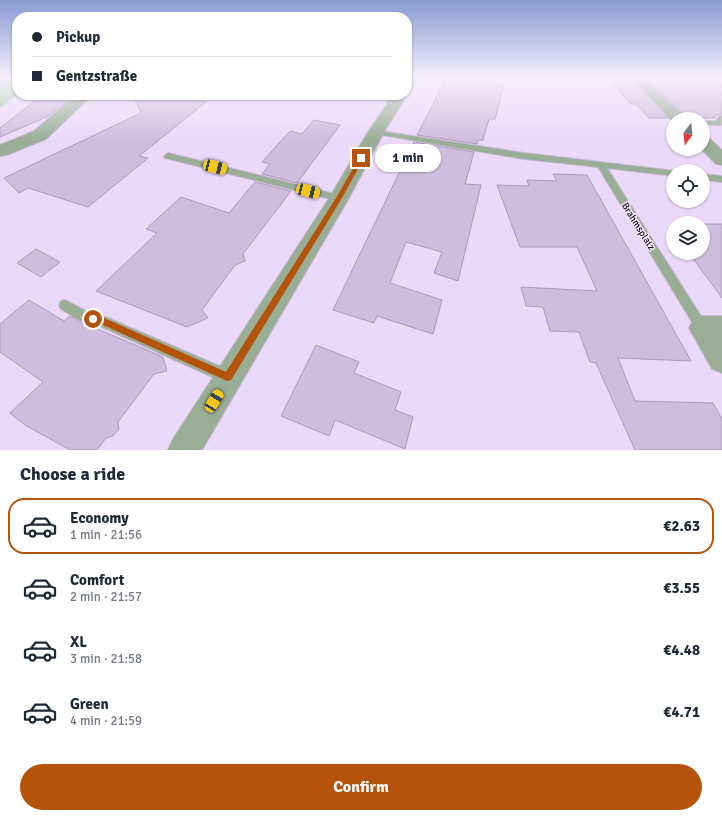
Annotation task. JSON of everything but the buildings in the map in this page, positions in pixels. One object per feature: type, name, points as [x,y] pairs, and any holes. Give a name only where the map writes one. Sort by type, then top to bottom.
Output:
[{"type":"street","points":[[659,99],[672,112]]},
{"type":"street","points":[[1,151],[40,135],[79,100]]},
{"type":"street","points":[[184,450],[339,198],[376,132],[397,100]]},
{"type":"street","points":[[710,149],[722,160]]},
{"type":"street","name":"Brahmsplatz","points":[[712,328],[722,360]]},
{"type":"lane","points":[[710,123],[718,123],[722,118]]},
{"type":"lane","points":[[376,132],[524,156],[666,172]]},
{"type":"lane","points":[[168,156],[339,198]]},
{"type":"lane","name":"Brahmsplatz","points":[[601,165],[712,328]]},
{"type":"lane","points":[[710,178],[722,179]]},
{"type":"lane","points":[[65,305],[83,316],[104,322],[228,377]]},
{"type":"green space","points":[[0,99],[12,99],[0,108]]},
{"type":"route","points":[[93,319],[104,322],[228,377],[339,198],[361,158]]}]
